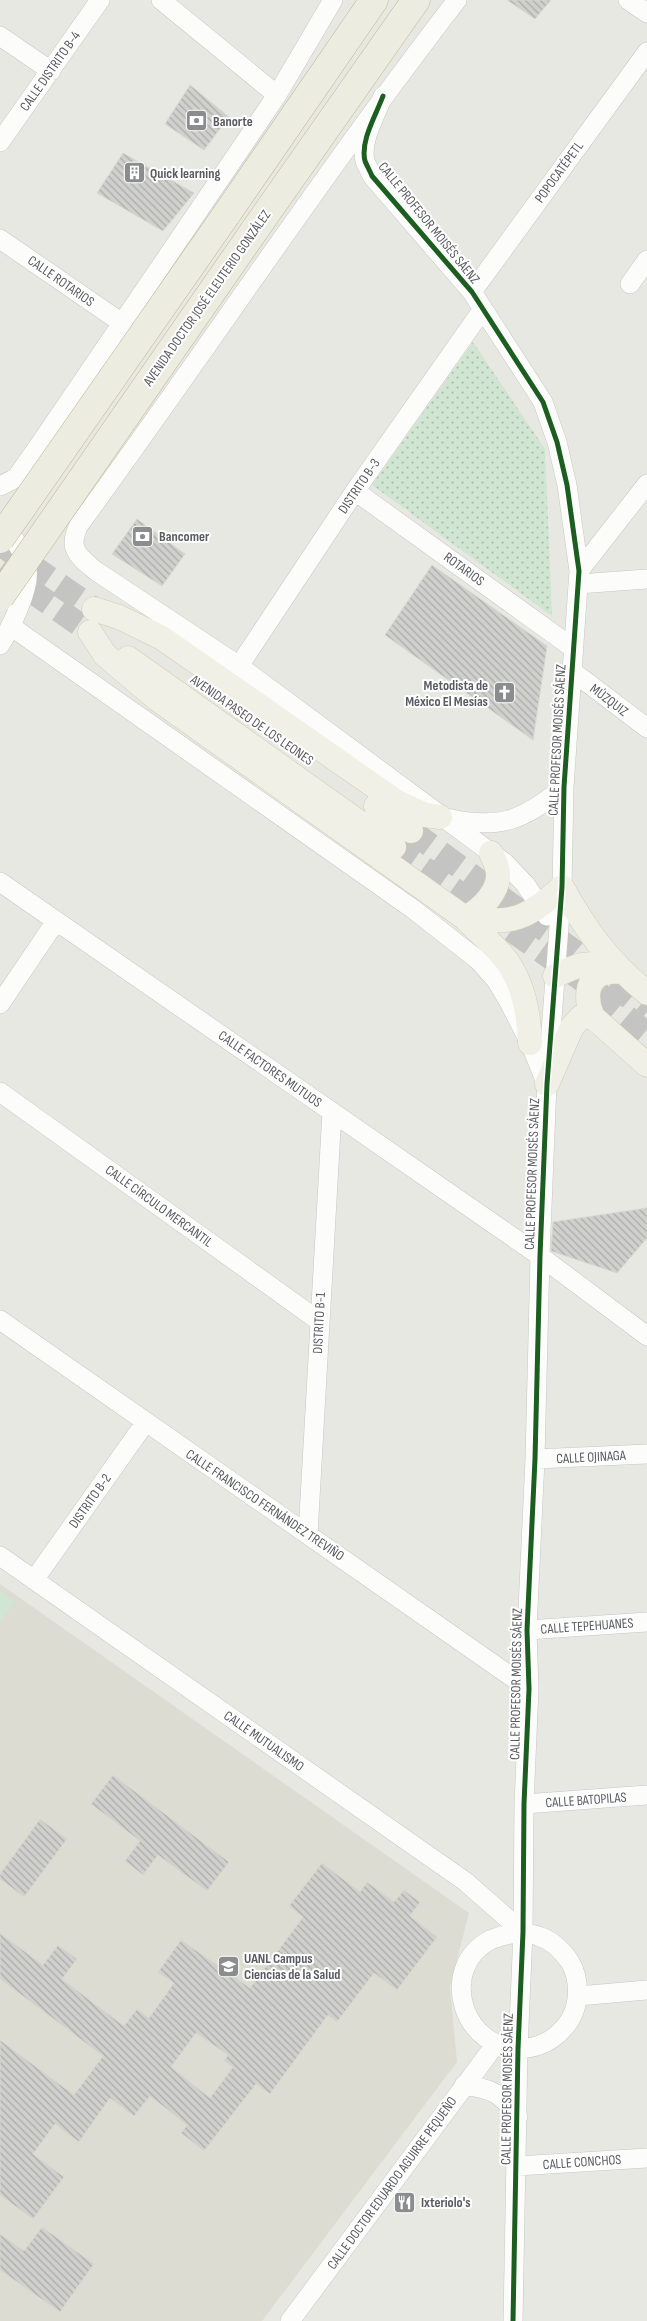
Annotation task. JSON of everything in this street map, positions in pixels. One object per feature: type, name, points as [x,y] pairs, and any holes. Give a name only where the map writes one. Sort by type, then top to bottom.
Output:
[{"type":"highway","points":[[0,539],[374,0]]},
{"type":"highway","name":"AVENIDA DOCTOR JOSÉ ELEUTERIO GONZÁLEZ","points":[[0,598],[416,0]]},
{"type":"main road","points":[[440,817],[425,815],[397,802],[162,638],[119,617],[89,623],[105,654],[157,699],[465,918],[504,957],[520,987],[529,1017],[530,1043]]},
{"type":"main road","name":"AVENIDA PASEO DE LOS LEONES","points":[[89,623],[411,831]]},
{"type":"main road","name":"AVENIDA PASEO DE LOS LEONES","points":[[89,623],[221,722],[394,847]]},
{"type":"main road","points":[[465,918],[482,906],[491,897],[496,887],[498,870],[491,854]]},
{"type":"main road","points":[[465,918],[492,922],[512,920],[541,906],[562,887],[578,916],[598,945],[621,972],[647,993]]},
{"type":"main road","points":[[555,976],[577,966],[596,963],[621,972]]},
{"type":"main road","points":[[621,972],[603,973],[593,980],[587,1000],[593,1017],[647,1065]]},
{"type":"main road","points":[[547,1084],[572,1027],[581,1017],[593,1017]]},
{"type":"street","name":"CALLE DISTRITO B-4","points":[[0,142],[100,0]]},
{"type":"street","points":[[161,0],[277,95]]},
{"type":"street","points":[[0,486],[16,478],[40,444],[277,95],[333,0]]},
{"type":"street","points":[[457,0],[383,96],[293,221],[74,536],[74,548],[80,558],[96,571],[239,666],[491,854],[525,884],[558,935]]},
{"type":"street","points":[[628,0],[647,13]]},
{"type":"street","points":[[0,36],[51,71]]},
{"type":"street","name":"POPOCATÉPETL","points":[[472,292],[647,52]]},
{"type":"street","name":"CALLE PROFESOR MOISÉS SÁENZ","points":[[383,96],[368,132],[364,149],[365,161],[372,176],[472,292],[543,402],[557,442],[567,485],[578,577],[564,787],[562,887],[547,1084],[540,1256],[535,1459],[527,1630],[529,1689],[524,1804],[523,1932],[518,2049],[513,2321]]},
{"type":"street","name":"CALLE ROTARIOS","points":[[0,239],[122,323]]},
{"type":"street","points":[[630,284],[647,260]]},
{"type":"street","name":"DISTRITO B-3","points":[[239,666],[356,491],[483,309]]},
{"type":"street","points":[[105,348],[102,371],[113,389],[131,402],[154,405],[173,395]]},
{"type":"street","points":[[40,444],[57,439],[77,442],[90,448],[104,462],[113,479]]},
{"type":"street","points":[[578,577],[647,484]]},
{"type":"street","name":"ROTARIOS","points":[[356,491],[573,648]]},
{"type":"street","points":[[0,523],[18,545],[28,570],[22,598],[12,628],[0,644]]},
{"type":"street","points":[[578,577],[647,578]]},
{"type":"street","points":[[12,628],[413,909],[478,960],[496,980],[530,1043],[547,1084]]},
{"type":"street","name":"MÚZQUIZ","points":[[572,671],[647,728]]},
{"type":"street","points":[[440,817],[468,823],[513,821],[540,807],[564,787]]},
{"type":"street","name":"CALLE FACTORES MUTUOS","points":[[0,882],[540,1256],[647,1336]]},
{"type":"street","points":[[413,909],[465,918]]},
{"type":"street","points":[[0,1004],[56,921]]},
{"type":"street","name":"CALLE CÍRCULO MERCANTIL","points":[[0,1092],[318,1321]]},
{"type":"street","name":"DISTRITO B-1","points":[[308,1534],[318,1321],[332,1112]]},
{"type":"street","name":"CALLE FRANCISCO FERNÁNDEZ TREVIÑO","points":[[0,1320],[145,1423],[308,1534],[529,1689]]},
{"type":"street","name":"DISTRITO B-2","points":[[34,1580],[145,1423]]},
{"type":"street","name":"CALLE OJINAGA","points":[[535,1459],[647,1454]]},
{"type":"street","name":"CALLE MUTUALISMO","points":[[0,1556],[466,1882],[523,1932]]},
{"type":"street","name":"CALLE TEPEHUANES","points":[[527,1630],[647,1622]]},
{"type":"street","name":"CALLE BATOPILAS","points":[[524,1804],[647,1795]]},
{"type":"street","points":[[523,1932],[538,1936],[552,1943],[564,1953],[572,1966],[577,1981],[578,1996],[574,2013],[558,2034],[551,2040],[536,2047],[518,2049],[495,2045],[475,2028],[466,2014],[462,1998],[462,1982],[471,1959],[488,1941],[503,1935],[523,1932]]},
{"type":"street","points":[[578,1996],[647,1990]]},
{"type":"street","name":"CALLE DOCTOR EDUARDO AGUIRRE PEQUEÑO","points":[[290,2321],[495,2045]]},
{"type":"street","points":[[464,2085],[493,2092],[505,2099],[518,2117]]},
{"type":"street","name":"CALLE CONCHOS","points":[[517,2166],[647,2158]]},
{"type":"shaded area","name":"UANL Campus Ciencias de la Salud","points":[[0,1584],[469,1913],[450,1987],[457,2062],[262,2321],[0,2321]]},
{"type":"green space","points":[[473,342],[545,449],[552,616],[372,485]]},
{"type":"green space","points":[[0,1591],[15,1602],[0,1622]]},
{"type":"building","points":[[507,0],[551,0],[535,19]]},
{"type":"building","name":"Banorte","points":[[190,85],[229,117],[204,150],[165,124]]},
{"type":"building","name":"Quick learning","points":[[123,153],[194,193],[163,231],[97,193]]},
{"type":"building","name":"Bancomer","points":[[137,519],[185,554],[162,586],[112,554]]},
{"type":"building","name":"Metodista de México El Mesías","points":[[432,565],[547,646],[533,740],[385,635]]},
{"type":"building","points":[[647,1208],[647,1238],[617,1273],[551,1251],[553,1222]]},
{"type":"building","points":[[113,1775],[229,1862],[207,1891],[158,1855],[143,1875],[125,1861],[140,1841],[91,1804]]},
{"type":"building","points":[[40,1819],[67,1839],[24,1897],[0,1879],[0,1874]]},
{"type":"building","points":[[322,1863],[360,1892],[367,1882],[394,1902],[404,1890],[420,1902],[410,1916],[437,1937],[397,1990],[374,1973],[337,2022],[328,2015],[270,2094],[256,2084],[204,2151],[181,2133],[187,2125],[150,2096],[134,2116],[110,2098],[79,2142],[55,2124],[33,2154],[64,2177],[33,2219],[0,2195],[0,2040],[74,2095],[103,2056],[0,1979],[0,1933],[43,1965],[58,1945],[77,1959],[62,1979],[124,2026],[137,2009],[149,2018],[174,1983],[158,1972],[181,1940],[250,1988],[303,1917],[289,1906]],"holes":[[[196,2033],[228,2055],[224,2061],[233,2067],[210,2098],[171,2067]]]},
{"type":"building","points":[[42,2227],[94,2264],[60,2312],[0,2270],[0,2234],[24,2251]]},
{"type":"tunnel","points":[[0,544],[94,609]]},
{"type":"tunnel","points":[[0,569],[83,627]]},
{"type":"tunnel","points":[[411,831],[575,952],[647,1012]]},
{"type":"tunnel","points":[[394,847],[581,979],[647,1034]]},
{"type":"cycle path","points":[[383,96],[367,137],[364,153],[365,161],[372,176],[472,292],[543,402],[557,442],[567,485],[579,571],[564,787],[562,887],[547,1084],[540,1256],[535,1459],[527,1630],[529,1689],[524,1804],[523,1932],[518,2049],[513,2321]]},
{"type":"place","name":"Banorte","points":[[197,121]]},
{"type":"place","name":"Quick learning","points":[[134,173]]},
{"type":"place","name":"Bancomer","points":[[143,536]]},
{"type":"place","name":"Metodista de México El Mesías","points":[[504,693]]},
{"type":"place","name":"UANL Campus Ciencias de la Salud","points":[[228,1966]]},
{"type":"place","name":"Ixteriolo's","points":[[405,2202]]}]
